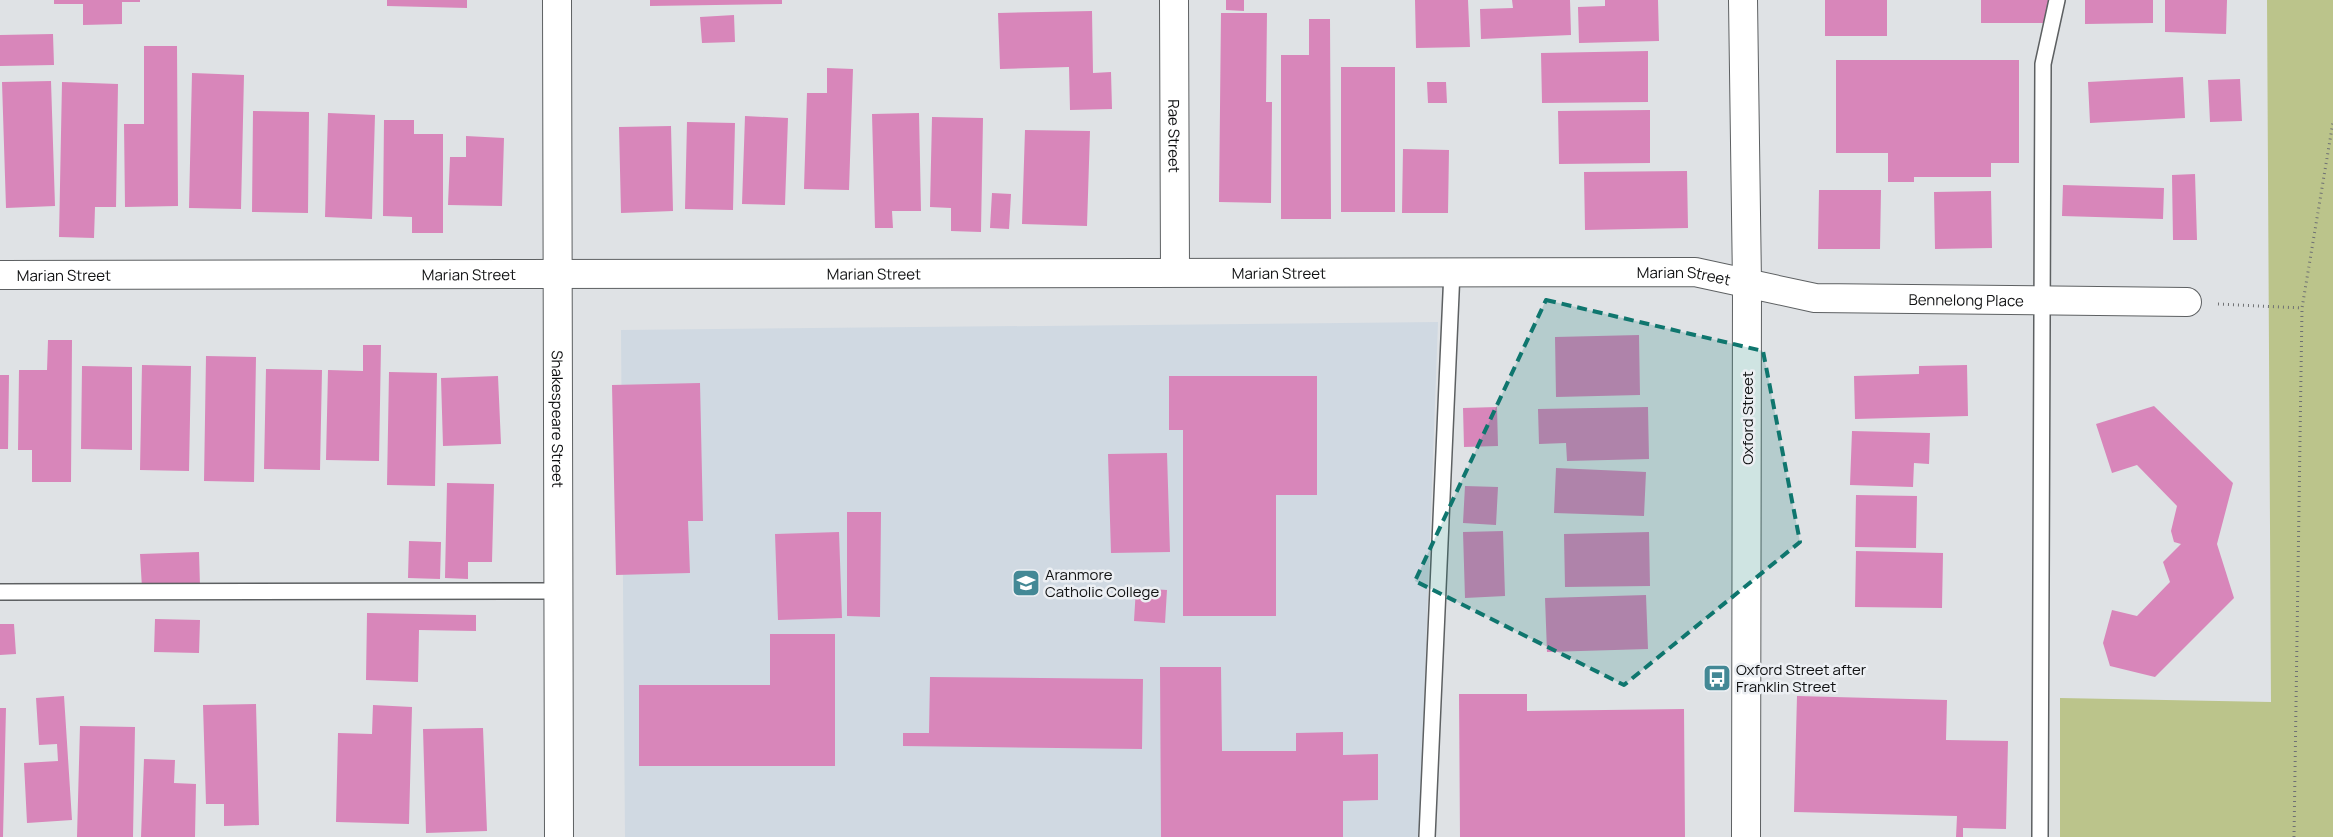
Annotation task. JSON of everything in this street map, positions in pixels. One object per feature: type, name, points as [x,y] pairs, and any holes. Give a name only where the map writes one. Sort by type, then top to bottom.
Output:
[{"type":"street","name":"Shakespeare Street","points":[[557,0],[559,837]]},
{"type":"street","name":"Rae Street","points":[[1174,0],[1175,272]]},
{"type":"street","name":"Oxford Street","points":[[1743,0],[1747,284],[1746,837]]},
{"type":"street","name":"Marian Street","points":[[0,275],[1695,272],[1747,284]]},
{"type":"street","name":"Bennelong Place","points":[[1747,284],[1815,298],[2187,302]]},
{"type":"lane","points":[[2040,837],[2043,64],[2058,0]]},
{"type":"lane","points":[[1427,837],[1452,271]]},
{"type":"lane","points":[[0,592],[558,591]]},
{"type":"path","points":[[2294,837],[2302,308],[2333,122]]},
{"type":"path","points":[[2187,302],[2302,308]]},
{"type":"highlighted area","points":[[1546,300],[1763,351],[1800,542],[1624,685],[1415,581]]},
{"type":"shaded area","name":"Aranmore Catholic College","points":[[1438,322],[1419,837],[625,837],[621,330]]},
{"type":"green space","points":[[2267,0],[2333,0],[2333,837],[2060,837],[2060,698],[2271,702]]},
{"type":"building","points":[[54,0],[140,0],[140,2],[122,2],[122,24],[83,25],[83,4],[54,4]]},
{"type":"building","points":[[387,0],[467,0],[467,8],[387,6]]},
{"type":"building","points":[[650,0],[782,0],[782,4],[650,6]]},
{"type":"building","points":[[1226,0],[1244,0],[1244,11],[1226,10]]},
{"type":"building","points":[[1415,0],[1468,0],[1470,47],[1416,48]]},
{"type":"building","points":[[1512,0],[1570,0],[1571,35],[1481,39],[1480,9],[1513,8]]},
{"type":"building","points":[[1605,0],[1658,0],[1659,41],[1579,43],[1578,7],[1605,6]]},
{"type":"building","points":[[1825,0],[1887,0],[1887,36],[1825,36]]},
{"type":"building","points":[[1981,0],[2048,0],[2048,23],[1981,23]]},
{"type":"building","points":[[2085,0],[2153,0],[2153,23],[2085,24]]},
{"type":"building","points":[[2165,0],[2227,0],[2226,34],[2165,32]]},
{"type":"building","points":[[1092,11],[1093,73],[1111,72],[1112,109],[1070,110],[1069,67],[1000,69],[998,13]]},
{"type":"building","points":[[1221,13],[1267,13],[1266,102],[1272,102],[1271,203],[1219,202]]},
{"type":"building","points":[[734,15],[735,42],[702,43],[700,17]]},
{"type":"building","points":[[1309,19],[1330,19],[1331,219],[1281,219],[1281,55],[1309,55]]},
{"type":"building","points":[[53,34],[54,65],[0,66],[0,35]]},
{"type":"building","points":[[144,46],[177,46],[178,206],[125,207],[124,124],[144,124]]},
{"type":"building","points":[[1648,51],[1648,102],[1542,103],[1541,53]]},
{"type":"building","points":[[1836,60],[2019,60],[2019,163],[1991,163],[1991,177],[1914,177],[1914,182],[1888,182],[1888,153],[1836,153]]},
{"type":"building","points":[[1341,67],[1395,67],[1395,212],[1341,212]]},
{"type":"building","points":[[827,68],[853,69],[849,190],[804,189],[807,93],[827,93]]},
{"type":"building","points":[[192,73],[244,75],[241,209],[189,208]]},
{"type":"building","points":[[2183,77],[2185,118],[2090,123],[2088,82]]},
{"type":"building","points":[[2240,79],[2242,121],[2210,122],[2208,80]]},
{"type":"building","points":[[51,81],[55,206],[6,208],[2,82]]},
{"type":"building","points":[[62,82],[118,84],[116,207],[95,207],[94,238],[59,237]]},
{"type":"building","points":[[1427,82],[1446,82],[1447,103],[1428,103]]},
{"type":"building","points":[[1650,110],[1650,163],[1559,164],[1558,111]]},
{"type":"building","points":[[253,111],[309,112],[308,213],[252,212]]},
{"type":"building","points":[[328,113],[375,115],[372,219],[325,217]]},
{"type":"building","points":[[919,113],[921,211],[892,211],[893,228],[875,228],[872,114]]},
{"type":"building","points":[[745,116],[788,118],[785,205],[742,204]]},
{"type":"building","points":[[932,117],[983,118],[981,232],[951,231],[951,208],[930,207]]},
{"type":"building","points":[[384,120],[414,120],[414,134],[443,134],[443,233],[412,233],[412,217],[383,216]]},
{"type":"building","points":[[687,122],[735,123],[733,210],[685,209]]},
{"type":"building","points":[[671,126],[673,211],[621,213],[619,127]]},
{"type":"building","points":[[1025,130],[1090,131],[1087,226],[1022,224]]},
{"type":"building","points":[[466,136],[504,138],[502,206],[448,205],[450,157],[466,157]]},
{"type":"building","points":[[1403,149],[1449,150],[1448,213],[1402,213]]},
{"type":"building","points":[[1687,171],[1688,228],[1585,230],[1584,172]]},
{"type":"building","points":[[2195,174],[2197,240],[2173,240],[2172,175]]},
{"type":"building","points":[[2063,185],[2164,188],[2163,219],[2062,216]]},
{"type":"building","points":[[1819,190],[1881,190],[1880,249],[1818,249]]},
{"type":"building","points":[[1991,191],[1992,248],[1935,249],[1934,192]]},
{"type":"building","points":[[992,193],[1011,194],[1009,229],[990,228]]},
{"type":"building","points":[[1639,335],[1640,395],[1556,397],[1555,337]]},
{"type":"building","points":[[48,340],[72,340],[71,482],[32,482],[32,450],[18,450],[19,370],[47,370]]},
{"type":"building","points":[[363,345],[381,345],[379,461],[326,460],[328,370],[363,371]]},
{"type":"building","points":[[206,356],[256,357],[254,482],[204,481]]},
{"type":"building","points":[[142,365],[191,366],[189,471],[140,470]]},
{"type":"building","points":[[1967,365],[1968,416],[1855,419],[1854,376],[1919,374],[1919,366]]},
{"type":"building","points":[[82,366],[132,367],[132,450],[81,449]]},
{"type":"building","points":[[266,369],[322,370],[320,470],[264,469]]},
{"type":"building","points":[[389,372],[437,373],[435,486],[387,485]]},
{"type":"building","points":[[0,375],[9,375],[8,449],[0,449]]},
{"type":"building","points":[[498,376],[501,444],[443,446],[441,378]]},
{"type":"building","points":[[1169,376],[1317,376],[1317,495],[1276,495],[1276,616],[1183,616],[1183,430],[1169,430]]},
{"type":"building","points":[[700,383],[703,521],[688,521],[690,573],[616,575],[612,385]]},
{"type":"building","points":[[2154,406],[2233,483],[2217,544],[2234,598],[2155,677],[2110,666],[2103,643],[2112,610],[2137,616],[2170,582],[2163,562],[2181,544],[2174,542],[2171,531],[2177,506],[2137,465],[2112,473],[2096,424]]},
{"type":"building","points":[[1497,407],[1498,446],[1464,447],[1463,408]]},
{"type":"building","points":[[1648,407],[1649,459],[1567,461],[1566,443],[1539,444],[1538,409]]},
{"type":"building","points":[[1852,431],[1930,433],[1929,464],[1914,463],[1913,487],[1850,485]]},
{"type":"building","points":[[1167,453],[1170,552],[1111,553],[1108,454]]},
{"type":"building","points":[[1556,468],[1646,472],[1644,516],[1554,513]]},
{"type":"building","points":[[447,483],[494,484],[492,562],[468,562],[468,579],[445,578]]},
{"type":"building","points":[[1465,486],[1498,487],[1496,525],[1463,523]]},
{"type":"building","points":[[1856,495],[1917,496],[1916,548],[1855,547]]},
{"type":"building","points":[[847,512],[881,512],[880,617],[847,616]]},
{"type":"building","points":[[1503,531],[1505,596],[1465,598],[1463,532]]},
{"type":"building","points":[[839,532],[842,618],[778,620],[775,534]]},
{"type":"building","points":[[1649,532],[1650,586],[1565,587],[1564,534]]},
{"type":"building","points":[[409,541],[441,542],[440,579],[408,578]]},
{"type":"building","points":[[1856,551],[1943,553],[1942,608],[1855,607]]},
{"type":"building","points":[[199,552],[200,586],[142,588],[140,554]]},
{"type":"building","points":[[1136,588],[1167,590],[1165,623],[1134,621]]},
{"type":"building","points":[[1646,595],[1648,649],[1547,652],[1545,598]]},
{"type":"building","points":[[367,613],[476,615],[476,631],[419,630],[418,682],[366,680]]},
{"type":"building","points":[[155,619],[200,620],[199,653],[154,652]]},
{"type":"building","points":[[0,624],[14,624],[16,654],[0,655]]},
{"type":"building","points":[[770,634],[835,634],[835,766],[639,766],[639,685],[770,685]]},
{"type":"building","points":[[1160,667],[1221,667],[1222,751],[1296,751],[1296,733],[1343,732],[1343,755],[1378,754],[1378,800],[1343,801],[1343,837],[1161,837]]},
{"type":"building","points":[[930,677],[1143,679],[1142,749],[903,746],[903,733],[929,733]]},
{"type":"building","points":[[1459,694],[1527,694],[1527,711],[1684,709],[1685,837],[1460,837]]},
{"type":"building","points":[[64,696],[72,820],[27,823],[24,763],[58,761],[57,744],[39,745],[36,698]]},
{"type":"building","points":[[1797,696],[1947,700],[1946,740],[2008,741],[2006,829],[1963,828],[1963,837],[1956,837],[1957,816],[1794,812]]},
{"type":"building","points":[[256,704],[259,825],[224,826],[224,804],[206,804],[203,705]]},
{"type":"building","points":[[373,705],[412,707],[409,824],[336,822],[338,733],[372,734]]},
{"type":"building","points":[[0,708],[6,708],[3,837],[0,837]]},
{"type":"building","points":[[80,726],[135,727],[133,837],[77,837]]},
{"type":"building","points":[[483,728],[487,831],[426,833],[423,729]]},
{"type":"building","points":[[144,759],[175,760],[174,783],[196,784],[195,837],[141,837]]},
{"type":"place","name":"Aranmore Catholic College","points":[[1026,583]]},
{"type":"place","name":"Oxford Street after Franklin Street","points":[[1717,678]]}]
